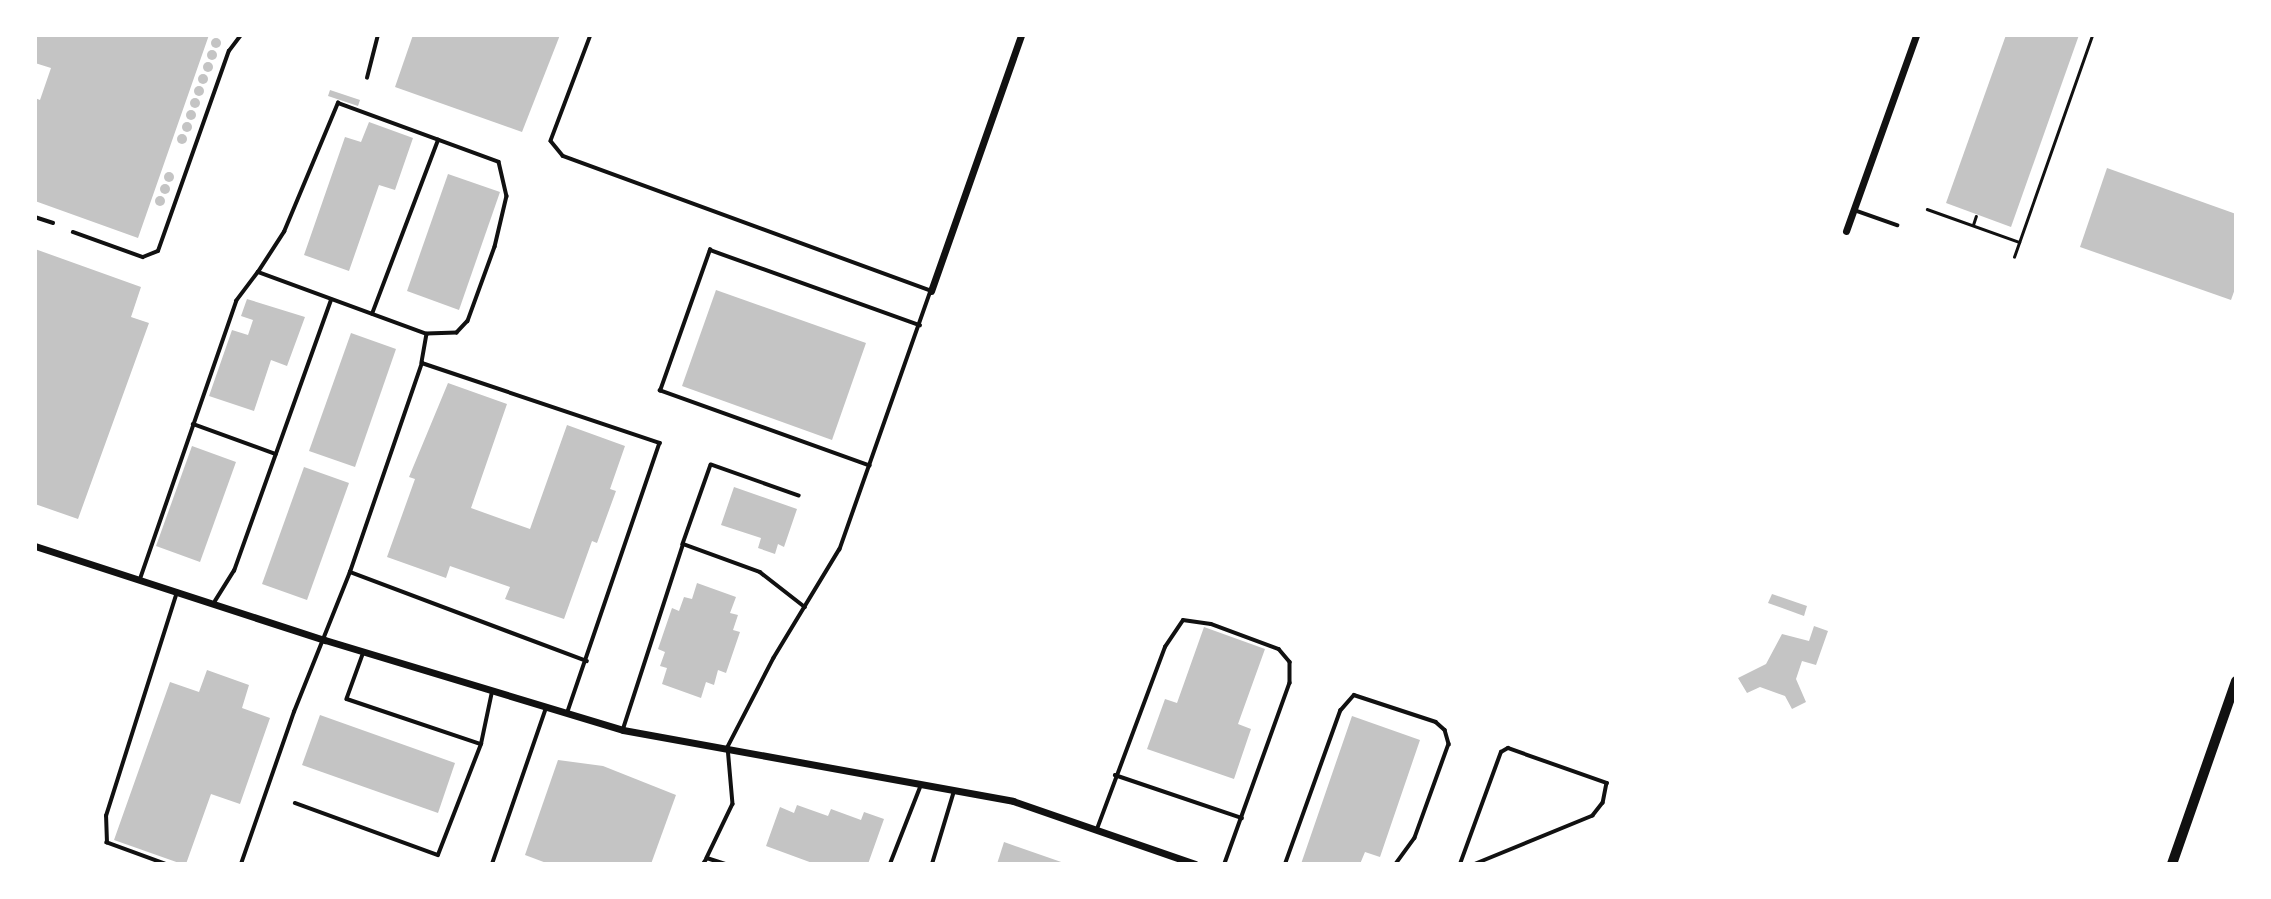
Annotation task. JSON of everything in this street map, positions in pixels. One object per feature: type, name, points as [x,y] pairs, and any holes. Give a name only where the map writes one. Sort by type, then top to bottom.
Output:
[{"type":"main road","points":[[2172,864],[2236,681]]},
{"type":"street","points":[[931,291],[1021,35]]},
{"type":"street","points":[[1846,231],[1916,35]]},
{"type":"street","points":[[35,545],[215,601],[325,640],[623,730],[1013,801],[1195,864]]},
{"type":"lane","points":[[73,232],[143,257],[158,251],[229,51],[241,35]]},
{"type":"lane","points":[[367,78],[378,35]]},
{"type":"lane","points":[[591,35],[551,141],[563,156],[931,291],[840,549],[728,747],[733,804],[703,864]]},
{"type":"lane","points":[[140,579],[236,301],[284,232],[338,103],[499,162],[507,196],[495,247],[468,321],[457,332],[427,334],[258,272]]},
{"type":"lane","points":[[372,314],[438,140]]},
{"type":"lane","points":[[1854,210],[1897,225]]},
{"type":"lane","points":[[35,217],[53,223]]},
{"type":"lane","points":[[870,466],[660,391],[710,250],[920,325]]},
{"type":"lane","points":[[215,601],[234,572],[331,299]]},
{"type":"lane","points":[[242,864],[294,712],[351,572],[422,363],[427,334]]},
{"type":"lane","points":[[422,363],[660,443],[568,713]]},
{"type":"lane","points":[[192,423],[276,454]]},
{"type":"lane","points":[[623,730],[683,544],[712,465],[799,496]]},
{"type":"lane","points":[[683,544],[760,572],[805,607]]},
{"type":"lane","points":[[351,572],[587,661]]},
{"type":"lane","points":[[165,864],[107,843],[106,816],[178,591]]},
{"type":"lane","points":[[1097,831],[1115,775],[1165,647],[1183,620],[1211,624],[1279,649],[1290,662],[1290,682],[1225,864]]},
{"type":"lane","points":[[364,652],[347,699],[481,744]]},
{"type":"lane","points":[[295,803],[439,855],[481,744],[492,690]]},
{"type":"lane","points":[[1285,864],[1340,711],[1354,695],[1436,722],[1445,730],[1448,744],[1415,838],[1396,864]]},
{"type":"lane","points":[[492,864],[547,706]]},
{"type":"lane","points":[[1460,864],[1501,752],[1508,747],[1607,783],[1603,803],[1593,816],[1476,864]]},
{"type":"lane","points":[[1115,775],[1242,818]]},
{"type":"lane","points":[[890,864],[922,783]]},
{"type":"lane","points":[[932,864],[955,789]]},
{"type":"lane","points":[[707,858],[725,864]]},
{"type":"path","points":[[2014,257],[2092,35]]},
{"type":"path","points":[[1927,209],[2019,242]]},
{"type":"path","points":[[1973,225],[1976,216]]},
{"type":"building","points":[[35,35],[209,35],[138,238],[35,201],[35,98],[40,100],[51,68],[35,63]]},
{"type":"building","points":[[413,35],[560,35],[522,132],[395,87]]},
{"type":"building","points":[[2006,35],[2079,35],[2011,227],[1946,203]]},
{"type":"building","points":[[216,38],[220,39],[220,47],[216,48],[212,47],[211,43],[212,39]]},
{"type":"building","points":[[212,50],[216,51],[216,59],[212,60],[208,59],[207,55],[208,51]]},
{"type":"building","points":[[208,62],[212,63],[212,71],[208,72],[204,71],[203,67],[204,63]]},
{"type":"building","points":[[203,74],[207,75],[207,83],[203,84],[199,83],[198,79],[199,75]]},
{"type":"building","points":[[199,86],[203,87],[203,95],[199,96],[195,95],[194,91],[195,87]]},
{"type":"building","points":[[330,90],[360,100],[358,106],[328,96]]},
{"type":"building","points":[[195,98],[199,99],[199,107],[195,108],[191,107],[190,103],[191,99]]},
{"type":"building","points":[[191,110],[195,111],[195,119],[191,120],[187,119],[186,115],[187,111]]},
{"type":"building","points":[[187,122],[191,123],[191,131],[187,132],[183,131],[182,127],[183,123]]},
{"type":"building","points":[[369,122],[413,138],[395,190],[379,185],[349,271],[304,255],[345,137],[361,142]]},
{"type":"building","points":[[182,134],[186,135],[186,143],[182,144],[178,143],[177,139],[178,135]]},
{"type":"building","points":[[2107,168],[2236,214],[2236,286],[2231,300],[2080,247]]},
{"type":"building","points":[[169,172],[173,173],[173,181],[169,182],[165,181],[164,177],[165,173]]},
{"type":"building","points":[[448,174],[500,192],[459,310],[407,291]]},
{"type":"building","points":[[165,184],[169,185],[169,193],[165,194],[161,193],[160,189],[161,185]]},
{"type":"building","points":[[160,196],[164,197],[164,205],[160,206],[156,205],[155,201],[156,197]]},
{"type":"building","points":[[35,249],[141,287],[131,317],[149,323],[78,519],[35,504]]},
{"type":"building","points":[[716,290],[866,343],[832,440],[682,386]]},
{"type":"building","points":[[247,299],[305,317],[287,366],[271,360],[254,411],[209,396],[232,330],[248,335],[253,320],[241,316]]},
{"type":"building","points":[[351,333],[396,349],[355,467],[309,451]]},
{"type":"building","points":[[448,383],[507,404],[471,508],[530,529],[567,425],[625,446],[610,489],[616,491],[597,543],[592,541],[564,619],[505,599],[510,587],[450,566],[446,578],[387,557],[415,479],[409,477]]},
{"type":"building","points":[[192,446],[236,462],[200,562],[156,546]]},
{"type":"building","points":[[304,467],[349,483],[307,600],[262,584]]},
{"type":"building","points":[[734,487],[797,509],[784,547],[778,544],[775,554],[758,548],[761,538],[721,525]]},
{"type":"building","points":[[697,583],[736,597],[730,613],[738,615],[733,630],[740,632],[726,673],[718,670],[714,685],[706,682],[701,698],[662,684],[667,668],[660,666],[665,652],[658,649],[672,608],[679,611],[684,597],[692,599]]},
{"type":"building","points":[[1772,594],[1807,606],[1804,616],[1768,603]]},
{"type":"building","points":[[1814,626],[1828,631],[1816,665],[1802,661],[1796,679],[1806,702],[1792,709],[1785,696],[1760,687],[1747,693],[1738,678],[1766,664],[1782,634],[1809,641]]},
{"type":"building","points":[[1204,627],[1265,649],[1238,724],[1251,729],[1234,779],[1147,749],[1165,699],[1177,703]]},
{"type":"building","points":[[207,670],[249,685],[242,708],[270,718],[240,804],[211,794],[186,864],[182,864],[114,840],[170,682],[199,692]]},
{"type":"building","points":[[320,715],[455,763],[438,813],[302,765]]},
{"type":"building","points":[[1352,716],[1420,740],[1380,857],[1365,852],[1360,864],[1301,864]]},
{"type":"building","points":[[558,760],[603,766],[676,795],[651,864],[549,864],[525,855]]},
{"type":"building","points":[[797,805],[828,816],[831,809],[861,820],[864,812],[884,819],[868,864],[815,864],[766,846],[780,807],[794,813]]},
{"type":"building","points":[[1004,842],[1067,864],[997,864]]}]
